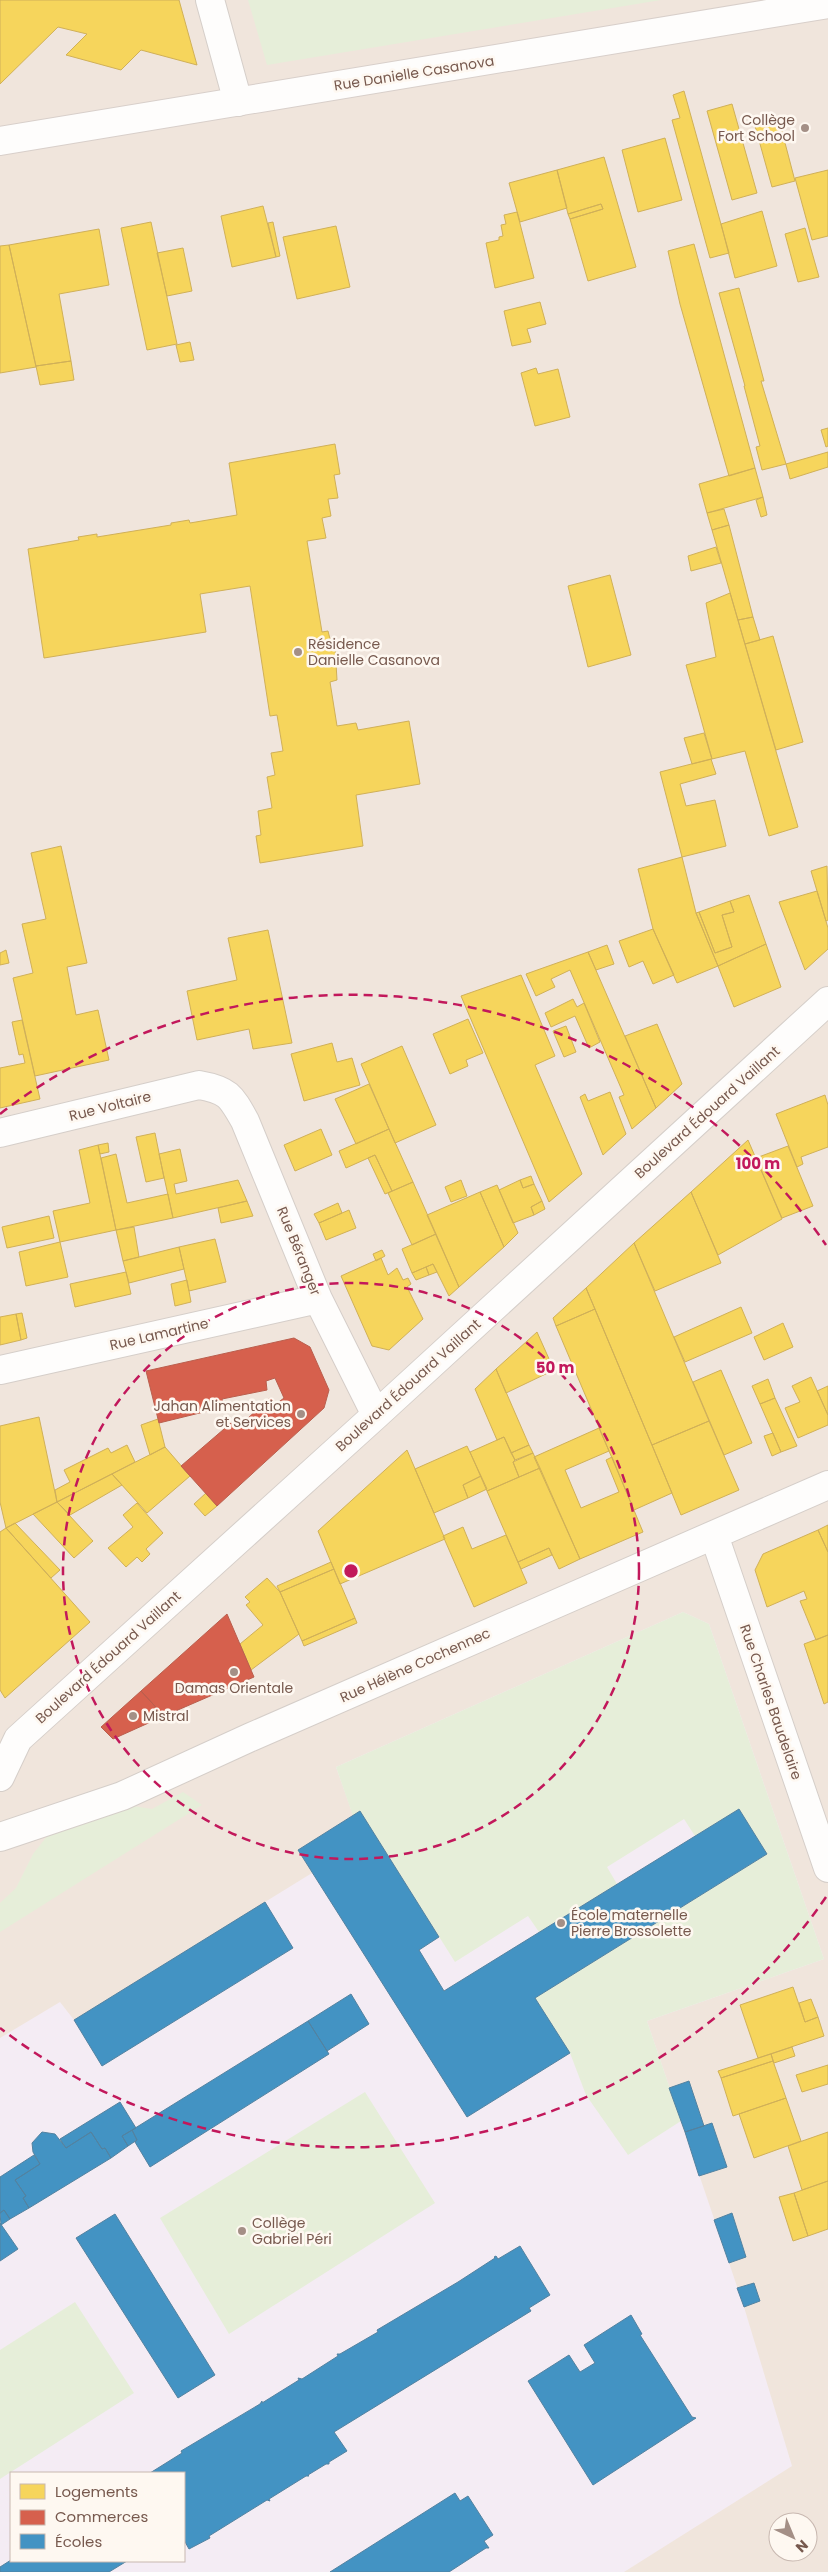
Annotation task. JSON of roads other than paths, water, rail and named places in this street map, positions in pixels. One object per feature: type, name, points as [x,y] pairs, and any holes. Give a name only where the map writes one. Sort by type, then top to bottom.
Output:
[{"type":"street","points":[[210,0],[238,102]]},
{"type":"street","name":"Rue Danielle Casanova","points":[[0,140],[828,4]]},
{"type":"street","name":"Boulevard Édouard Vaillant","points":[[0,1777],[18,1738],[376,1415],[828,1001]]},
{"type":"street","name":"Rue Voltaire","points":[[0,1133],[182,1088],[199,1085],[221,1089]]},
{"type":"street","name":"Rue Béranger","points":[[221,1089],[236,1103],[245,1121],[318,1299],[376,1415]]},
{"type":"street","name":"Rue Lamartine","points":[[0,1370],[318,1299]]},
{"type":"street","name":"Rue Hélène Cochennec","points":[[0,1837],[122,1796],[269,1729],[828,1485]]},
{"type":"street","name":"Rue Charles Baudelaire","points":[[714,1536],[828,1868]]},
{"type":"place","name":"Collège Fort School","points":[[805,128]]},
{"type":"place","name":"Résidence Danielle Casanova","points":[[298,652]]},
{"type":"place","name":"Jahan Alimentation et Services","points":[[301,1414]]},
{"type":"place","name":"Damas Orientale","points":[[234,1672]]},
{"type":"place","name":"Mistral","points":[[133,1716]]},
{"type":"place","name":"École maternelle Pierre Brossolette","points":[[561,1923]]},
{"type":"place","name":"Collège Gabriel Péri","points":[[242,2231]]}]
